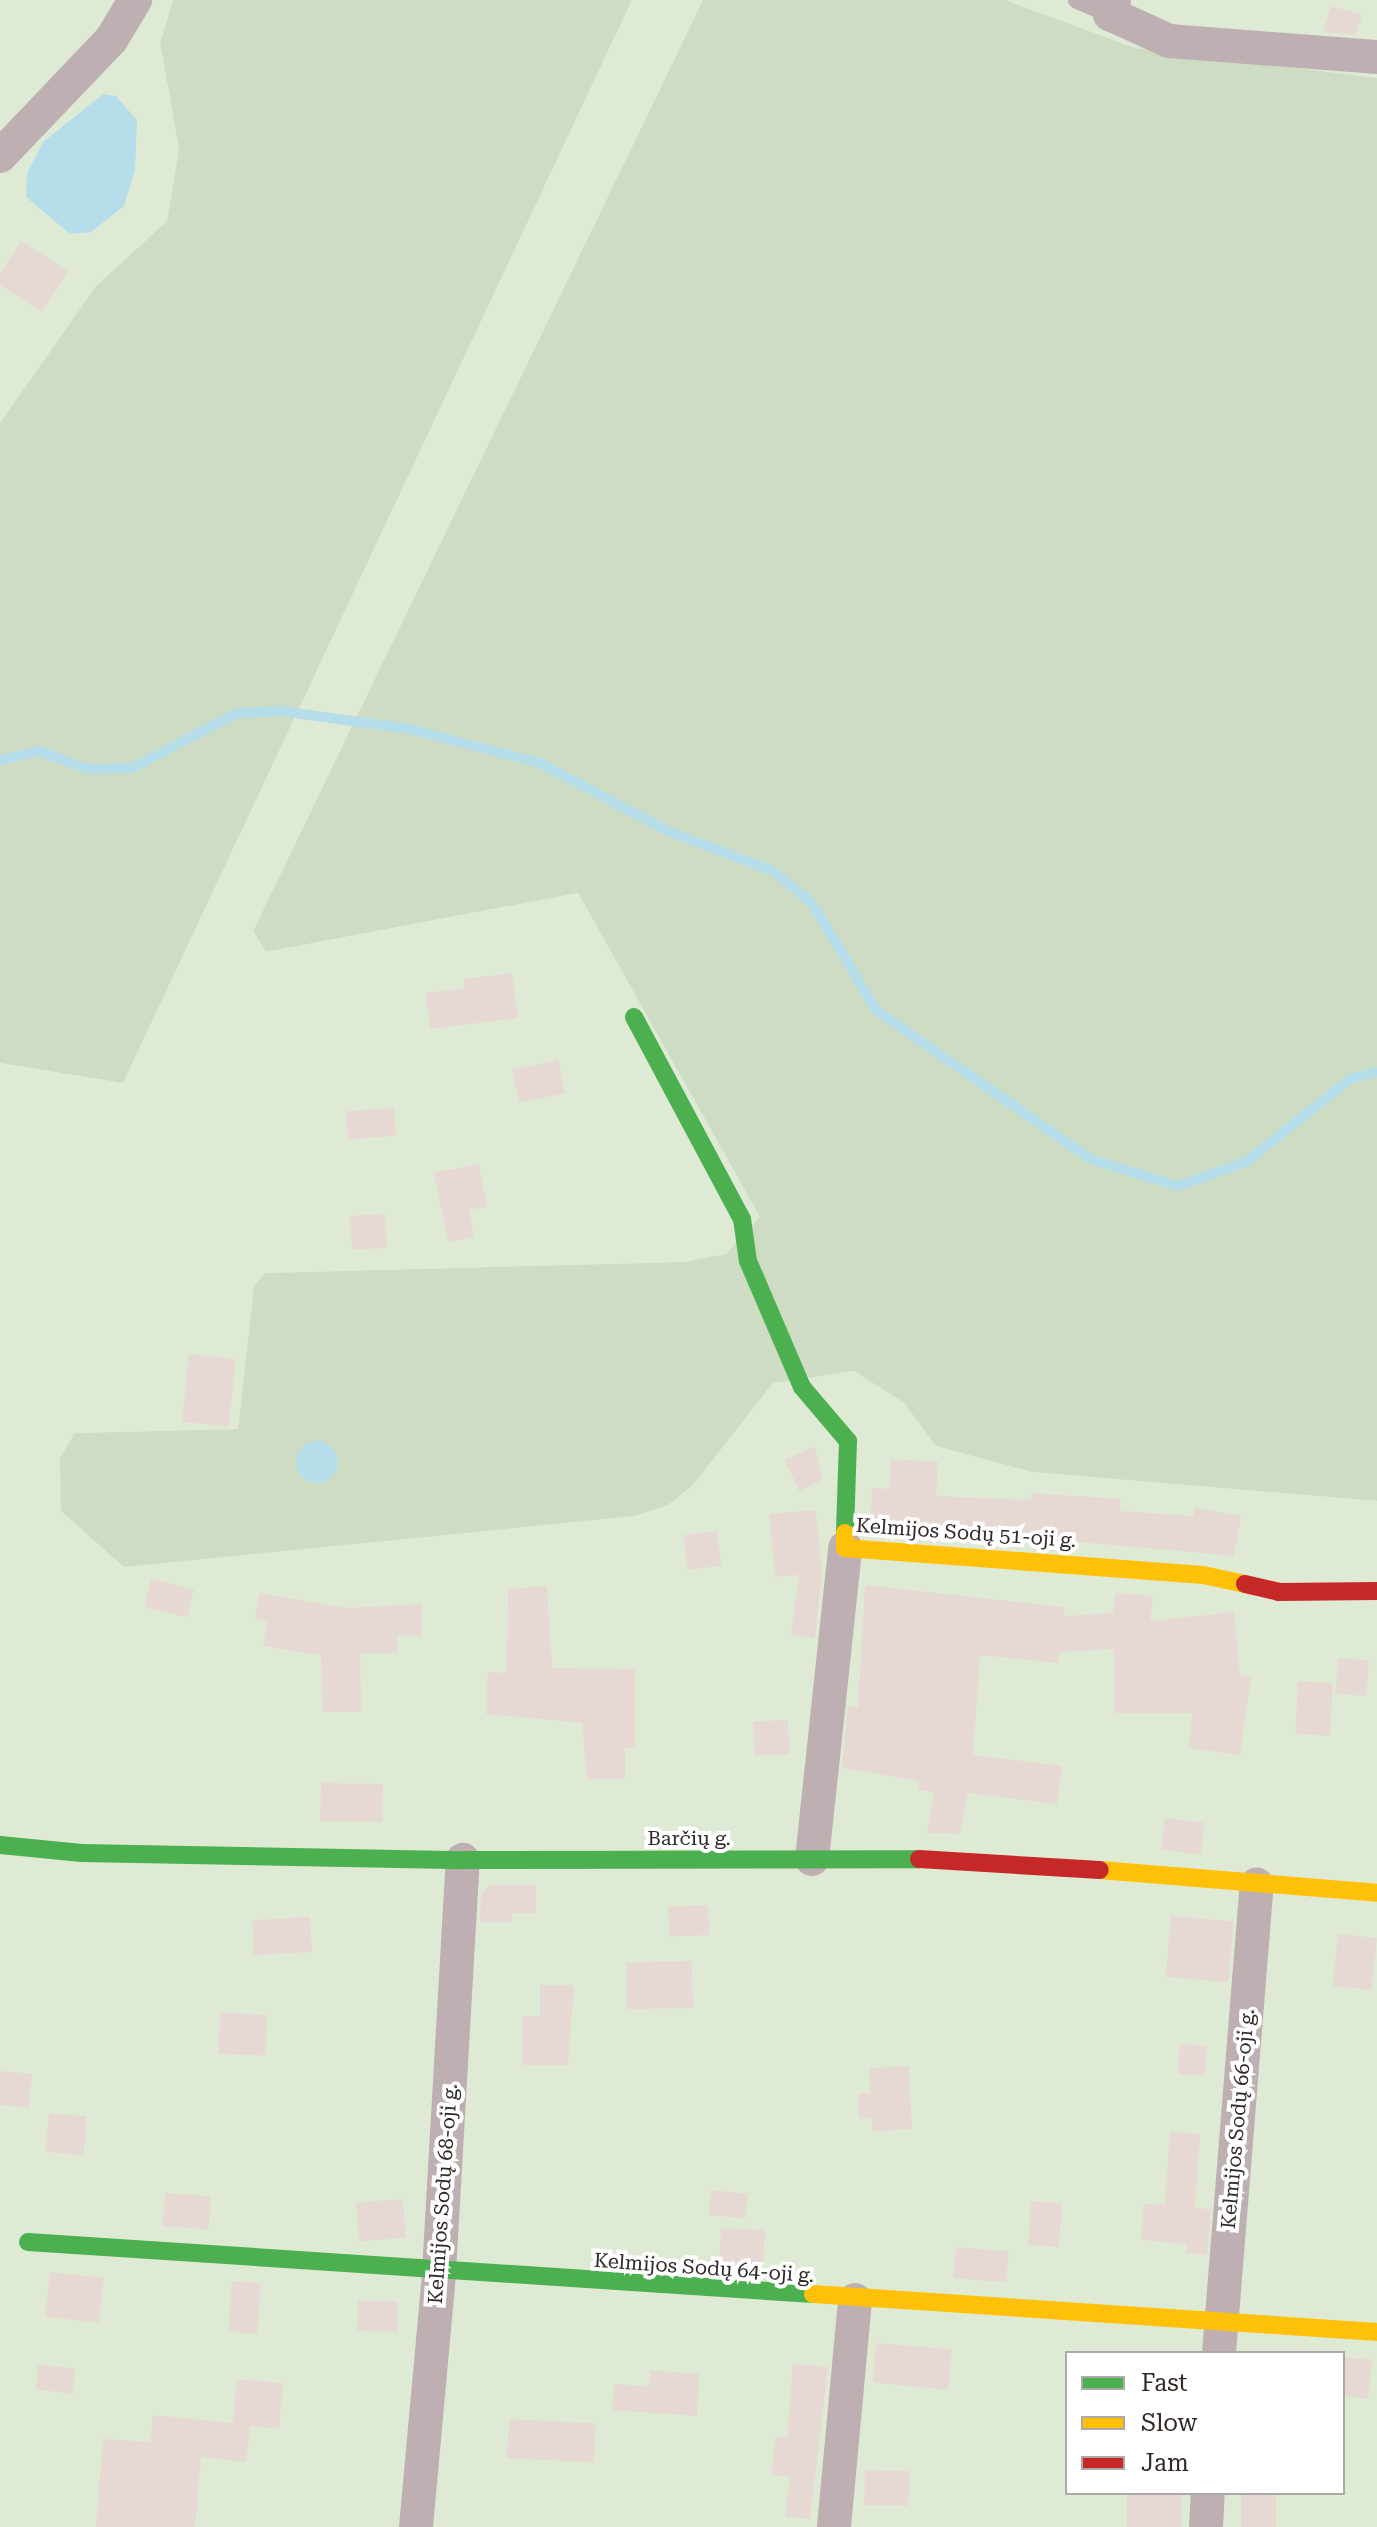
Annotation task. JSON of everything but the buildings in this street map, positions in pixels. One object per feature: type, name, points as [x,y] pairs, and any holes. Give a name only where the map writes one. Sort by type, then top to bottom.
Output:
[{"type":"street","points":[[0,156],[111,40],[135,0]]},
{"type":"street","points":[[1112,7],[1169,41],[1377,57]]},
{"type":"street","name":"Kelmijos Sodų 51-oji g.","points":[[634,1017],[742,1219],[748,1261],[802,1387],[848,1441],[845,1548],[1187,1573],[1279,1592],[1377,1591]]},
{"type":"street","points":[[812,1859],[845,1548]]},
{"type":"street","name":"Barčių g.","points":[[0,1845],[82,1853],[463,1860],[975,1859],[1377,1893]]},
{"type":"street","name":"Kelmijos Sodų 68-oji g.","points":[[416,2527],[439,2272],[463,1860]]},
{"type":"street","name":"Kelmijos Sodų 66-oji g.","points":[[1220,2338],[1257,1885]]},
{"type":"street","name":"Kelmijos Sodų 64-oji g.","points":[[28,2242],[855,2300],[1220,2338],[1377,2332]]},
{"type":"street","points":[[834,2527],[855,2300]]},
{"type":"street","points":[[1206,2527],[1208,2495]]},
{"type":"lane","points":[[1077,0],[1112,7]]},
{"type":"green space","points":[[0,0],[173,0],[160,43],[179,149],[167,221],[96,286],[0,423]]},
{"type":"green space","points":[[173,0],[632,0],[123,1083],[0,1063],[0,423],[96,286],[167,221],[179,149],[160,43]]},
{"type":"green space","points":[[632,0],[703,0],[253,931],[267,952],[578,893],[760,1217],[726,1254],[684,1262],[265,1273],[254,1286],[238,1429],[75,1433],[694,1484],[773,1383],[854,1371],[904,1403],[936,1446],[1032,1472],[1377,1501],[1377,2527],[0,2527],[0,1063],[123,1083]]},
{"type":"green space","points":[[703,0],[1005,0],[1135,48],[1377,78],[1377,1501],[1032,1472],[936,1446],[904,1403],[854,1371],[773,1383],[694,1484],[668,1505],[634,1516],[124,1567],[61,1511],[60,1458],[75,1433],[238,1429],[254,1286],[265,1273],[684,1262],[726,1254],[760,1217],[578,893],[266,952],[253,931]]},
{"type":"green space","points":[[1005,0],[1377,0],[1377,78],[1135,48]]},
{"type":"water","points":[[103,94],[116,96],[137,120],[135,170],[124,206],[91,232],[70,234],[26,197],[27,173],[43,142]]},
{"type":"water","points":[[317,1441],[332,1447],[338,1462],[332,1477],[317,1483],[302,1477],[296,1462],[302,1447]]},
{"type":"waterway","points":[[0,760],[39,751],[87,769],[132,768],[237,713],[281,711],[409,729],[540,763],[668,831],[773,871],[812,903],[876,1010],[1090,1159],[1178,1186],[1246,1162],[1350,1079],[1377,1072]]},
{"type":"traffic: fast","points":[[634,1017],[742,1219],[748,1261],[802,1387],[848,1441],[845,1533]]},
{"type":"traffic: fast","points":[[0,1845],[82,1853],[463,1860],[919,1859]]},
{"type":"traffic: fast","points":[[28,2242],[813,2294]]},
{"type":"traffic: slow","points":[[845,1533],[845,1548],[1203,1575],[1245,1584]]},
{"type":"traffic: slow","points":[[1100,1870],[1377,1893]]},
{"type":"traffic: slow","points":[[813,2294],[1377,2332]]},
{"type":"traffic: jam","points":[[1245,1584],[1279,1592],[1377,1591]]},
{"type":"traffic: jam","points":[[919,1859],[1100,1870]]}]
